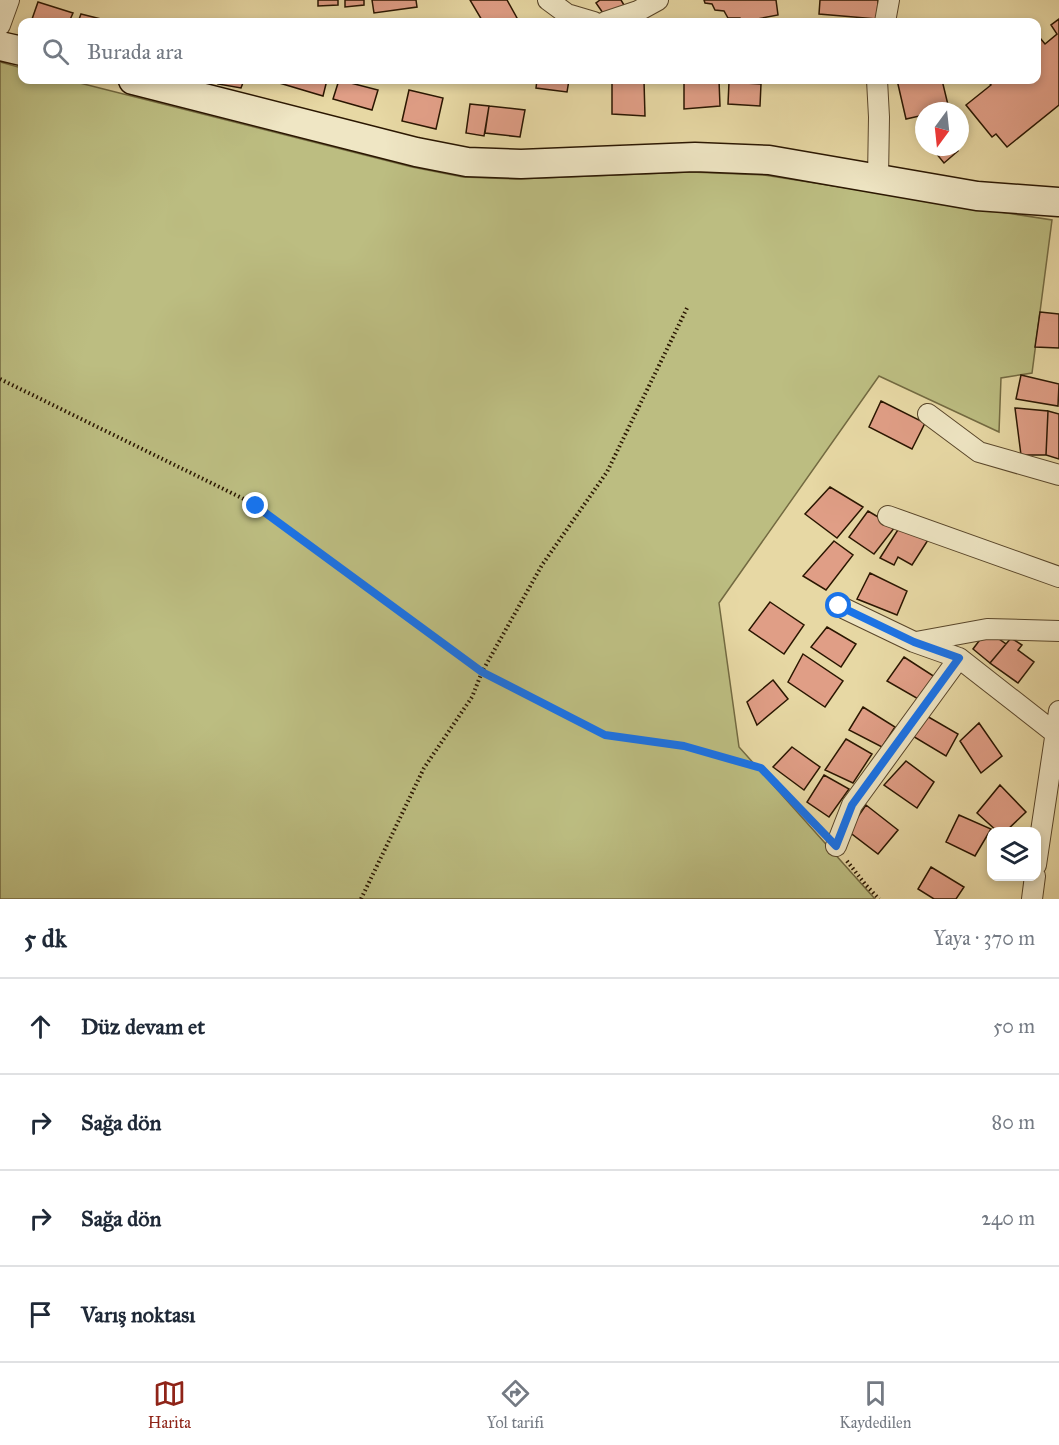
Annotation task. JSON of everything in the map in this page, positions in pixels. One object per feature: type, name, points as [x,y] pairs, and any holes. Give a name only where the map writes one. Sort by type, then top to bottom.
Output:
[{"type":"main road","points":[[0,46],[18,50]]},
{"type":"main road","points":[[149,84],[416,152],[467,162],[520,164],[695,157],[769,160],[977,196],[1059,202]]},
{"type":"street","points":[[0,25],[9,0]]},
{"type":"street","points":[[548,0],[567,14],[580,18]]},
{"type":"street","points":[[617,18],[638,11],[658,0]]},
{"type":"street","points":[[886,18],[889,0]]},
{"type":"street","points":[[877,84],[878,178]]},
{"type":"street","points":[[928,414],[979,452],[1059,475]]},
{"type":"street","points":[[888,516],[1059,577]]},
{"type":"street","points":[[839,606],[914,642],[959,658],[1057,739]]},
{"type":"street","points":[[914,642],[987,629],[1059,631]]},
{"type":"street","points":[[836,846],[852,805],[959,658]]},
{"type":"street","points":[[1041,835],[1057,739],[1059,711]]},
{"type":"street","points":[[1032,899],[1034,881]]},
{"type":"path","points":[[361,899],[424,768],[472,697],[482,672],[542,565],[607,472],[688,306]]},
{"type":"path","points":[[0,379],[256,506],[482,672],[605,735],[684,746],[761,768],[836,846],[879,899]]},
{"type":"green space","points":[[0,62],[18,67],[18,84],[84,84],[412,167],[463,177],[516,179],[691,172],[764,175],[1052,220],[1032,373],[1001,378],[999,432],[879,376],[719,603],[739,747],[875,899],[0,899]]},
{"type":"building","points":[[318,0],[338,0],[338,5],[318,6]]},
{"type":"building","points":[[345,0],[364,0],[364,5],[345,7]]},
{"type":"building","points":[[372,0],[416,0],[417,7],[374,13]]},
{"type":"building","points":[[470,0],[507,0],[517,18],[481,18]]},
{"type":"building","points":[[600,0],[621,0],[624,5],[605,16],[596,3]]},
{"type":"building","points":[[704,0],[776,0],[778,15],[762,18],[728,18],[724,11],[715,10],[712,4],[705,3]]},
{"type":"building","points":[[820,0],[878,0],[877,18],[819,14]]},
{"type":"building","points":[[38,2],[73,13],[71,18],[32,18]]},
{"type":"building","points":[[81,14],[97,18],[80,18]]},
{"type":"building","points":[[1059,19],[1059,105],[1007,147],[996,134],[992,137],[969,109],[969,103],[990,84],[1041,84],[1041,39],[1045,44],[1057,34],[1051,25]]},
{"type":"building","points":[[218,84],[242,84],[241,88]]},
{"type":"building","points":[[283,84],[326,84],[323,96]]},
{"type":"building","points":[[338,84],[355,84],[378,90],[372,110],[333,99]]},
{"type":"building","points":[[536,84],[568,84],[567,92],[536,88]]},
{"type":"building","points":[[612,84],[644,84],[645,116],[612,114]]},
{"type":"building","points":[[684,84],[719,84],[720,106],[684,109]]},
{"type":"building","points":[[729,84],[761,84],[760,106],[728,104]]},
{"type":"building","points":[[898,84],[943,84],[947,102],[915,102],[915,117],[906,119]]},
{"type":"building","points":[[409,90],[443,98],[436,129],[402,121]]},
{"type":"building","points":[[470,104],[489,106],[484,136],[466,133]]},
{"type":"building","points":[[489,106],[525,110],[520,137],[485,133]]},
{"type":"building","points":[[938,156],[952,156],[944,163]]},
{"type":"building","points":[[1040,312],[1059,314],[1059,348],[1035,347]]},
{"type":"building","points":[[1021,375],[1059,384],[1058,406],[1016,399]]},
{"type":"building","points":[[881,401],[925,423],[912,449],[869,427]]},
{"type":"building","points":[[1015,408],[1048,411],[1046,455],[1021,455]]},
{"type":"building","points":[[1048,411],[1059,414],[1059,459],[1046,455]]},
{"type":"building","points":[[830,487],[863,507],[837,538],[805,514]]},
{"type":"building","points":[[868,511],[895,527],[874,554],[849,537]]},
{"type":"building","points":[[901,525],[928,540],[912,565],[898,557],[894,565],[880,558]]},
{"type":"building","points":[[834,541],[853,555],[826,590],[803,576]]},
{"type":"building","points":[[870,573],[907,591],[897,615],[857,599]]},
{"type":"building","points":[[770,602],[804,625],[784,654],[749,630]]},
{"type":"building","points":[[827,627],[856,644],[841,667],[811,647]]},
{"type":"building","points":[[982,637],[996,637],[1006,644],[990,663],[973,649]]},
{"type":"building","points":[[1011,638],[1022,645],[1018,650],[1034,662],[1018,683],[990,663]]},
{"type":"building","points":[[803,654],[843,681],[825,707],[788,682]]},
{"type":"building","points":[[904,657],[935,677],[920,700],[887,681]]},
{"type":"building","points":[[773,680],[788,699],[757,725],[747,702]]},
{"type":"building","points":[[863,707],[895,727],[882,747],[849,730]]},
{"type":"building","points":[[925,715],[958,734],[946,756],[911,735]]},
{"type":"building","points":[[979,723],[1002,756],[981,773],[960,741]]},
{"type":"building","points":[[846,739],[872,754],[853,783],[825,770]]},
{"type":"building","points":[[792,747],[820,767],[804,790],[773,767]]},
{"type":"building","points":[[906,761],[934,782],[917,808],[884,785]]},
{"type":"building","points":[[824,775],[849,789],[829,817],[807,802]]},
{"type":"building","points":[[1000,785],[1026,812],[1010,827],[992,827],[977,813]]},
{"type":"building","points":[[866,805],[898,830],[878,854],[848,831]]},
{"type":"building","points":[[959,815],[987,827],[987,836],[975,856],[946,842]]},
{"type":"building","points":[[931,867],[964,887],[956,899],[934,899],[918,889]]},
{"type":"route","points":[[256,506],[482,672],[605,735],[684,746],[761,768],[836,846],[852,805],[959,658],[914,642],[839,606]]}]
